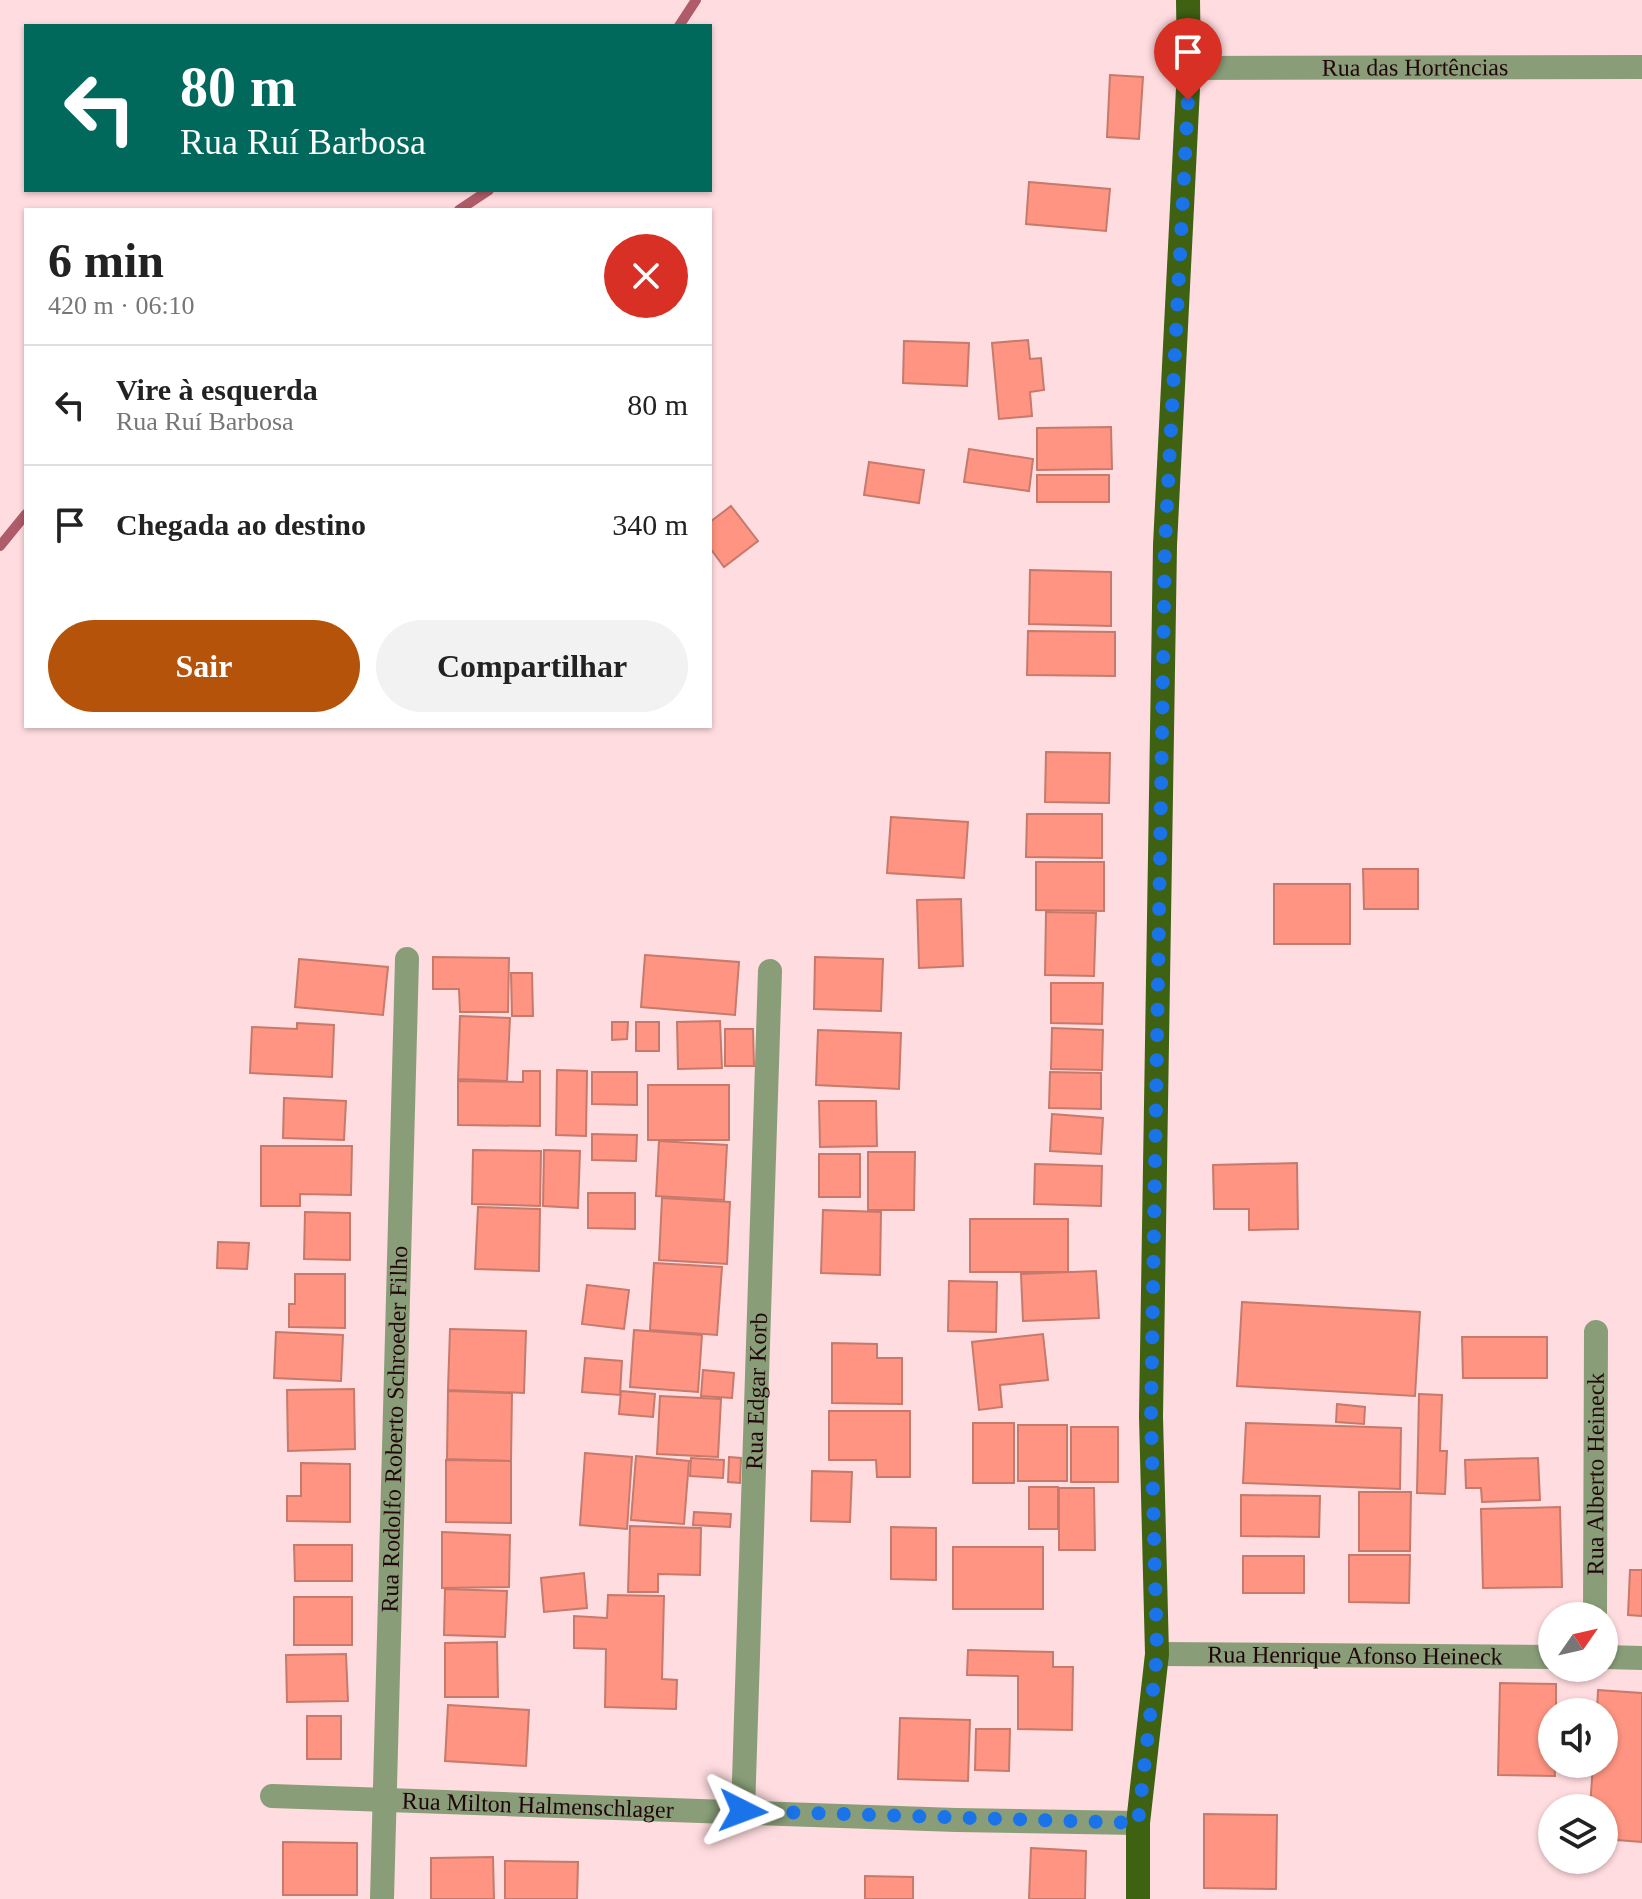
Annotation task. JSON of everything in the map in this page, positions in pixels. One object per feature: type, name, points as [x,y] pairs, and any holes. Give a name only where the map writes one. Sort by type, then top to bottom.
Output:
[{"type":"main road","points":[[1138,1899],[1138,1823],[1157,1654],[1151,1416],[1165,545],[1189,68],[1188,0]]},
{"type":"street","name":"Rua das Hortências","points":[[1189,68],[1642,67]]},
{"type":"street","name":"Rua Rodolfo Roberto Schroeder Filho","points":[[382,1899],[407,959]]},
{"type":"street","name":"Rua Edgar Korb","points":[[743,1811],[770,971]]},
{"type":"street","name":"Rua Alberto Heineck","points":[[1595,1602],[1596,1332]]},
{"type":"street","name":"Rua Henrique Afonso Heineck","points":[[1157,1654],[1538,1657]]},
{"type":"street","points":[[1618,1657],[1642,1658]]},
{"type":"street","name":"Rua Milton Halmenschlager","points":[[272,1796],[1138,1823]]},
{"type":"building","points":[[1110,75],[1143,77],[1139,139],[1107,137]]},
{"type":"building","points":[[1029,182],[1110,189],[1106,231],[1026,224]]},
{"type":"building","points":[[1028,340],[1030,359],[1041,358],[1044,390],[1030,392],[1032,416],[999,419],[992,343]]},
{"type":"building","points":[[904,341],[969,343],[967,386],[903,383]]},
{"type":"building","points":[[1111,427],[1112,469],[1037,470],[1037,428]]},
{"type":"building","points":[[969,449],[1033,459],[1029,491],[964,482]]},
{"type":"building","points":[[869,462],[924,470],[919,503],[864,495]]},
{"type":"building","points":[[1037,475],[1109,475],[1109,502],[1037,502]]},
{"type":"building","points":[[731,506],[758,541],[724,567],[712,551],[712,520]]},
{"type":"building","points":[[1030,570],[1111,572],[1111,626],[1029,624]]},
{"type":"building","points":[[1028,631],[1115,632],[1115,676],[1027,675]]},
{"type":"building","points":[[1046,752],[1110,753],[1109,803],[1045,802]]},
{"type":"building","points":[[1027,814],[1102,814],[1102,858],[1026,857]]},
{"type":"building","points":[[891,817],[968,822],[964,878],[887,873]]},
{"type":"building","points":[[1036,862],[1104,862],[1104,911],[1036,910]]},
{"type":"building","points":[[1363,869],[1418,869],[1418,909],[1364,909]]},
{"type":"building","points":[[1274,884],[1350,884],[1350,944],[1274,944]]},
{"type":"building","points":[[961,899],[963,966],[919,968],[917,900]]},
{"type":"building","points":[[1046,912],[1096,913],[1094,976],[1045,975]]},
{"type":"building","points":[[645,955],[739,962],[735,1015],[641,1007]]},
{"type":"building","points":[[433,957],[509,958],[508,1012],[460,1012],[459,989],[433,989]]},
{"type":"building","points":[[815,957],[883,959],[881,1011],[814,1009]]},
{"type":"building","points":[[299,959],[388,967],[383,1015],[295,1007]]},
{"type":"building","points":[[511,973],[532,973],[533,1016],[512,1016]]},
{"type":"building","points":[[1051,983],[1103,983],[1102,1024],[1051,1023]]},
{"type":"building","points":[[460,1016],[510,1018],[507,1081],[458,1079]]},
{"type":"building","points":[[720,1021],[722,1068],[678,1069],[677,1022]]},
{"type":"building","points":[[612,1022],[628,1022],[627,1039],[612,1040]]},
{"type":"building","points":[[636,1022],[659,1022],[659,1051],[636,1051]]},
{"type":"building","points":[[297,1023],[334,1025],[332,1077],[250,1073],[252,1027],[297,1029]]},
{"type":"building","points":[[1052,1028],[1103,1030],[1102,1070],[1051,1069]]},
{"type":"building","points":[[725,1029],[753,1029],[754,1066],[725,1066]]},
{"type":"building","points":[[818,1030],[901,1033],[899,1089],[816,1085]]},
{"type":"building","points":[[557,1070],[587,1071],[586,1136],[556,1135]]},
{"type":"building","points":[[523,1071],[540,1071],[540,1126],[458,1125],[458,1081],[523,1082]]},
{"type":"building","points":[[592,1072],[637,1072],[637,1105],[592,1104]]},
{"type":"building","points":[[1050,1072],[1101,1073],[1101,1109],[1049,1108]]},
{"type":"building","points":[[648,1085],[729,1085],[729,1140],[648,1140]]},
{"type":"building","points":[[284,1098],[346,1101],[344,1140],[283,1138]]},
{"type":"building","points":[[819,1101],[876,1101],[877,1146],[820,1147]]},
{"type":"building","points":[[1052,1114],[1103,1118],[1101,1154],[1050,1151]]},
{"type":"building","points":[[592,1134],[637,1135],[636,1161],[592,1160]]},
{"type":"building","points":[[659,1141],[727,1145],[724,1200],[656,1196]]},
{"type":"building","points":[[261,1146],[352,1146],[351,1195],[300,1194],[300,1206],[261,1206]]},
{"type":"building","points":[[473,1150],[541,1151],[540,1206],[472,1204]]},
{"type":"building","points":[[544,1150],[580,1151],[578,1208],[543,1206]]},
{"type":"building","points":[[868,1152],[915,1152],[914,1210],[868,1210]]},
{"type":"building","points":[[819,1154],[860,1154],[860,1197],[819,1197]]},
{"type":"building","points":[[1297,1163],[1298,1229],[1249,1230],[1249,1209],[1214,1209],[1213,1165]]},
{"type":"building","points":[[1035,1164],[1102,1166],[1101,1206],[1034,1204]]},
{"type":"building","points":[[588,1193],[635,1193],[635,1229],[588,1228]]},
{"type":"building","points":[[662,1198],[730,1202],[727,1264],[659,1260]]},
{"type":"building","points":[[478,1207],[540,1209],[539,1271],[475,1269]]},
{"type":"building","points":[[823,1210],[881,1212],[880,1275],[821,1273]]},
{"type":"building","points":[[305,1212],[350,1213],[350,1260],[304,1259]]},
{"type":"building","points":[[970,1219],[1068,1219],[1068,1272],[970,1272]]},
{"type":"building","points":[[218,1242],[249,1243],[247,1269],[217,1268]]},
{"type":"building","points":[[654,1263],[722,1267],[717,1335],[650,1330]]},
{"type":"building","points":[[1096,1271],[1099,1318],[1023,1321],[1021,1274]]},
{"type":"building","points":[[295,1274],[345,1274],[345,1328],[289,1327],[289,1304],[295,1304]]},
{"type":"building","points":[[949,1281],[997,1282],[996,1332],[948,1331]]},
{"type":"building","points":[[587,1285],[629,1290],[624,1329],[582,1324]]},
{"type":"building","points":[[1242,1302],[1420,1312],[1415,1396],[1237,1386]]},
{"type":"building","points":[[450,1329],[526,1331],[524,1393],[448,1390]]},
{"type":"building","points":[[634,1330],[702,1335],[698,1392],[630,1387]]},
{"type":"building","points":[[276,1332],[343,1335],[341,1381],[274,1378]]},
{"type":"building","points":[[1043,1334],[1048,1380],[1000,1385],[1002,1407],[979,1410],[972,1342]]},
{"type":"building","points":[[1462,1337],[1547,1337],[1547,1378],[1463,1378]]},
{"type":"building","points":[[832,1343],[877,1344],[877,1358],[902,1358],[902,1404],[832,1403]]},
{"type":"building","points":[[585,1358],[622,1361],[620,1395],[582,1392]]},
{"type":"building","points":[[703,1370],[734,1373],[732,1398],[701,1396]]},
{"type":"building","points":[[354,1389],[355,1449],[288,1451],[287,1390]]},
{"type":"building","points":[[448,1391],[512,1393],[511,1461],[447,1459]]},
{"type":"building","points":[[621,1391],[655,1394],[653,1417],[619,1414]]},
{"type":"building","points":[[1419,1394],[1442,1395],[1440,1451],[1447,1451],[1445,1494],[1417,1493]]},
{"type":"building","points":[[660,1396],[721,1399],[718,1457],[657,1454]]},
{"type":"building","points":[[1337,1404],[1365,1407],[1364,1424],[1336,1422]]},
{"type":"building","points":[[829,1411],[910,1411],[910,1477],[877,1477],[876,1460],[829,1460]]},
{"type":"building","points":[[973,1423],[1014,1423],[1014,1483],[973,1483]]},
{"type":"building","points":[[1246,1423],[1401,1428],[1400,1489],[1243,1483]]},
{"type":"building","points":[[1018,1425],[1067,1425],[1067,1481],[1018,1481]]},
{"type":"building","points":[[1071,1427],[1118,1427],[1118,1482],[1071,1482]]},
{"type":"building","points":[[585,1453],[632,1457],[627,1529],[580,1525]]},
{"type":"building","points":[[636,1456],[689,1461],[684,1524],[631,1520]]},
{"type":"building","points":[[729,1457],[741,1458],[740,1483],[728,1482]]},
{"type":"building","points":[[691,1458],[724,1460],[723,1478],[690,1476]]},
{"type":"building","points":[[1538,1458],[1540,1500],[1482,1502],[1481,1488],[1466,1488],[1465,1460]]},
{"type":"building","points":[[446,1460],[511,1461],[511,1523],[446,1522]]},
{"type":"building","points":[[301,1463],[350,1464],[350,1522],[287,1521],[287,1496],[301,1496]]},
{"type":"building","points":[[812,1471],[852,1472],[850,1522],[811,1521]]},
{"type":"building","points":[[1029,1487],[1058,1487],[1058,1529],[1029,1529]]},
{"type":"building","points":[[1059,1488],[1094,1488],[1095,1550],[1059,1550]]},
{"type":"building","points":[[1359,1492],[1411,1492],[1410,1551],[1359,1551]]},
{"type":"building","points":[[1241,1495],[1320,1496],[1319,1537],[1241,1536]]},
{"type":"building","points":[[1560,1507],[1562,1587],[1483,1588],[1481,1509]]},
{"type":"building","points":[[694,1512],[731,1514],[730,1527],[693,1525]]},
{"type":"building","points":[[630,1526],[701,1528],[700,1575],[658,1574],[658,1592],[628,1592]]},
{"type":"building","points":[[891,1527],[936,1528],[936,1580],[891,1579]]},
{"type":"building","points":[[442,1532],[510,1535],[509,1587],[442,1588]]},
{"type":"building","points":[[294,1545],[352,1545],[352,1581],[295,1581]]},
{"type":"building","points":[[953,1547],[1043,1547],[1043,1609],[953,1609]]},
{"type":"building","points":[[1349,1555],[1410,1555],[1409,1603],[1349,1602]]},
{"type":"building","points":[[1243,1556],[1304,1556],[1304,1593],[1243,1593]]},
{"type":"building","points":[[1630,1570],[1642,1570],[1642,1616],[1628,1615]]},
{"type":"building","points":[[584,1573],[587,1608],[544,1612],[541,1578]]},
{"type":"building","points":[[445,1589],[507,1591],[505,1637],[444,1635]]},
{"type":"building","points":[[608,1595],[664,1596],[662,1679],[677,1680],[676,1709],[605,1707],[606,1649],[574,1648],[574,1616],[607,1618]]},
{"type":"building","points":[[294,1597],[352,1597],[352,1645],[294,1645]]},
{"type":"building","points":[[497,1642],[498,1697],[445,1697],[445,1643]]},
{"type":"building","points":[[968,1650],[1053,1652],[1053,1667],[1073,1667],[1072,1730],[1018,1729],[1018,1676],[967,1675]]},
{"type":"building","points":[[346,1654],[348,1701],[287,1702],[286,1655]]},
{"type":"building","points":[[1500,1683],[1556,1684],[1556,1698],[1538,1698],[1538,1776],[1498,1775]]},
{"type":"building","points":[[1598,1690],[1642,1693],[1642,1842],[1618,1840],[1618,1794],[1591,1794],[1592,1778],[1618,1778],[1618,1698],[1598,1698]]},
{"type":"building","points":[[448,1705],[529,1710],[526,1766],[445,1761]]},
{"type":"building","points":[[307,1716],[341,1716],[341,1759],[307,1759]]},
{"type":"building","points":[[900,1718],[970,1720],[968,1781],[898,1779]]},
{"type":"building","points":[[976,1729],[1010,1729],[1009,1771],[975,1770]]},
{"type":"building","points":[[1204,1814],[1277,1815],[1276,1889],[1204,1888]]},
{"type":"building","points":[[283,1842],[357,1843],[357,1895],[283,1895]]},
{"type":"building","points":[[1031,1848],[1086,1851],[1085,1899],[1029,1899]]},
{"type":"building","points":[[493,1857],[494,1899],[431,1899],[431,1858]]},
{"type":"building","points":[[505,1861],[578,1862],[577,1899],[505,1899]]},
{"type":"building","points":[[865,1876],[913,1877],[913,1899],[865,1899]]},
{"type":"waterway","points":[[680,24],[696,0]]},
{"type":"waterway","points":[[462,208],[486,192]]},
{"type":"waterway","points":[[0,546],[24,516]]},
{"type":"route","points":[[743,1811],[956,1820],[1138,1823],[1157,1654],[1151,1416],[1165,545],[1188,100]]}]
